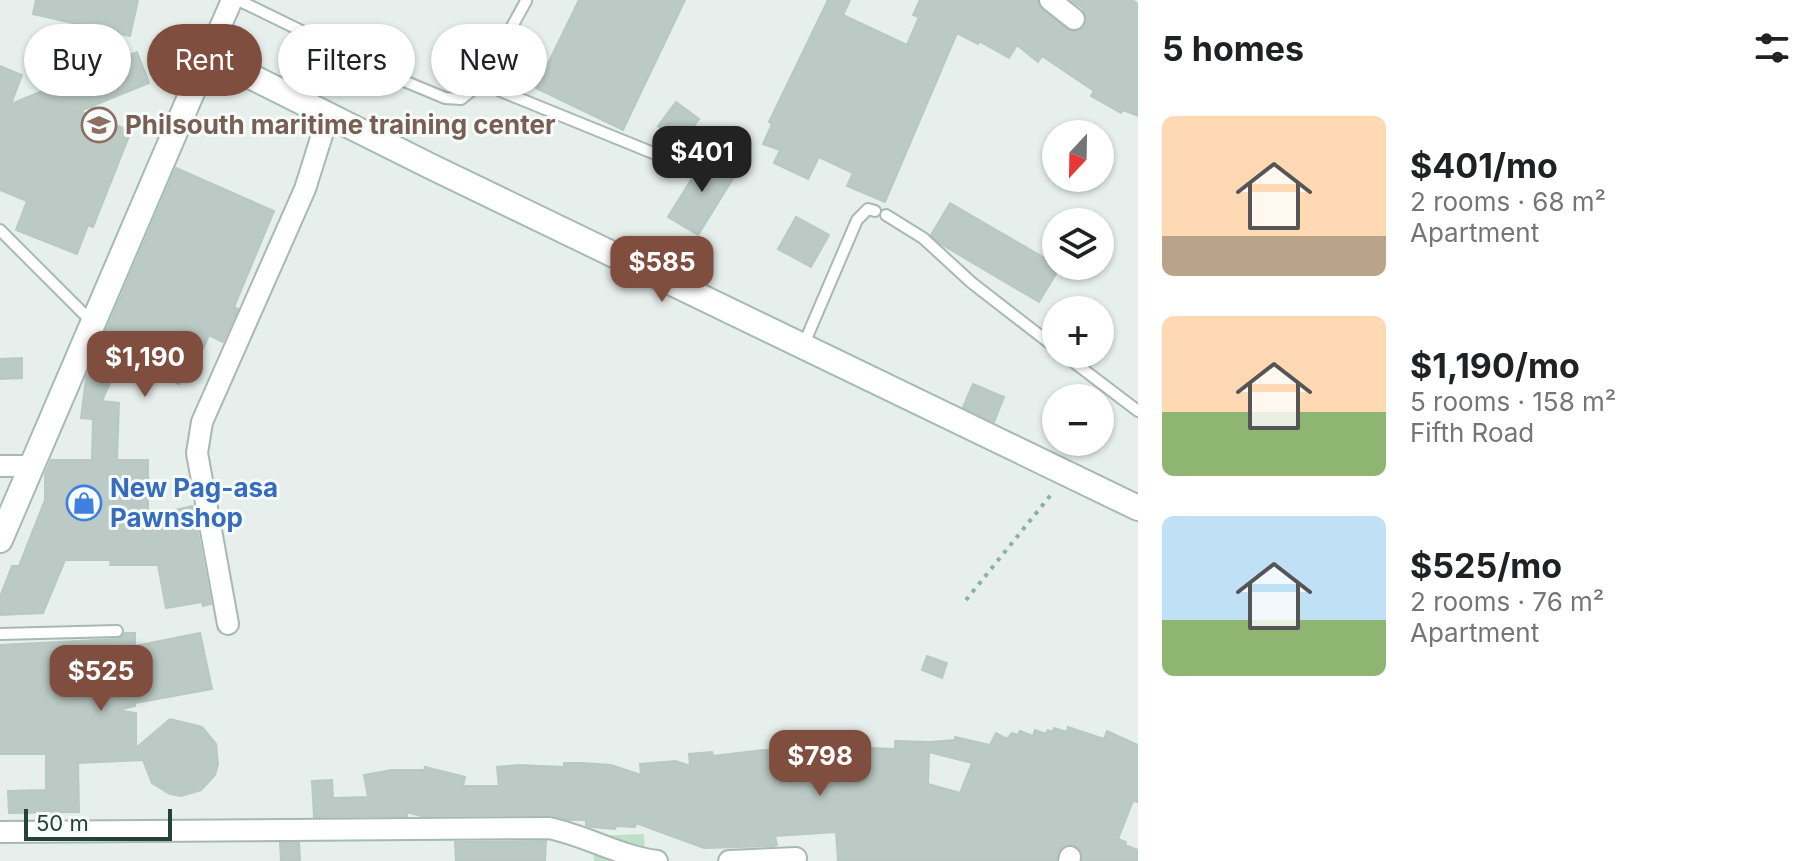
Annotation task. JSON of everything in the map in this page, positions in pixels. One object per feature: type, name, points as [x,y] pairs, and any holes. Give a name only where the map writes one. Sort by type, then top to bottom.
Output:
[{"type":"street","points":[[223,24],[235,0]]},
{"type":"street","points":[[1050,0],[1074,19]]},
{"type":"street","points":[[262,82],[1138,508]]},
{"type":"street","points":[[0,540],[191,96]]},
{"type":"street","points":[[228,624],[197,439],[305,189],[328,116]]},
{"type":"street","points":[[0,466],[32,466]]},
{"type":"street","points":[[0,832],[549,828],[587,838],[620,854],[657,861]]},
{"type":"street","points":[[729,861],[796,858]]},
{"type":"lane","points":[[235,0],[431,91]]},
{"type":"lane","points":[[513,24],[526,1]]},
{"type":"lane","points":[[441,96],[461,99],[465,96]]},
{"type":"lane","points":[[513,96],[663,157]]},
{"type":"lane","points":[[803,346],[857,220],[868,209],[881,213],[923,238],[972,283],[1042,337]]},
{"type":"lane","points":[[0,230],[94,324]]},
{"type":"lane","points":[[1081,368],[1138,411]]},
{"type":"lane","points":[[0,634],[117,631]]},
{"type":"path","points":[[966,600],[998,557],[1069,474]]},
{"type":"green space","points":[[644,834],[645,861],[594,861],[592,836]]},
{"type":"building","points":[[36,0],[138,0],[131,32],[131,24],[77,24],[33,14]]},
{"type":"building","points":[[579,0],[685,0],[623,130],[547,93],[547,65]]},
{"type":"building","points":[[828,0],[850,0],[843,15],[907,45],[919,17],[913,15],[920,0],[1037,0],[1042,10],[1073,32],[1084,28],[1087,20],[1083,9],[1071,0],[1132,0],[1138,4],[1138,116],[1123,110],[1121,113],[1091,96],[1094,91],[1042,56],[1038,62],[1017,45],[1009,58],[957,33],[885,202],[847,186],[853,173],[819,157],[808,179],[774,163],[780,150],[763,144],[772,124],[769,122]]},
{"type":"building","points":[[137,52],[147,84],[131,90],[131,54]]},
{"type":"building","points":[[0,66],[22,75],[11,104],[30,96],[117,96],[80,111],[131,131],[93,227],[88,225],[77,254],[16,230],[27,201],[0,190]]},
{"type":"building","points":[[676,102],[699,119],[681,143],[658,126]]},
{"type":"building","points":[[707,154],[737,172],[698,235],[668,217]]},
{"type":"building","points":[[176,168],[274,211],[234,307],[238,309],[223,342],[209,335],[190,379],[183,376],[179,384],[138,366],[136,372],[118,365],[102,401],[119,403],[117,460],[148,460],[148,516],[193,506],[211,604],[203,606],[202,602],[166,608],[158,565],[110,565],[111,560],[65,560],[43,613],[0,615],[0,597],[12,566],[19,566],[45,500],[45,474],[51,460],[92,460],[93,419],[81,418],[86,378]]},
{"type":"building","points":[[950,203],[1042,257],[1042,280],[1052,280],[1039,302],[931,235]]},
{"type":"building","points":[[796,217],[829,235],[811,267],[778,249]]},
{"type":"building","points":[[22,358],[22,378],[0,379],[0,359]]},
{"type":"building","points":[[973,384],[1004,397],[994,422],[963,407]]},
{"type":"building","points":[[125,633],[135,633],[135,646],[200,633],[212,689],[135,703],[135,706],[118,710],[136,713],[136,748],[170,719],[202,727],[216,744],[218,764],[215,775],[201,790],[181,796],[170,794],[152,783],[143,760],[78,763],[79,812],[9,813],[8,791],[46,790],[46,754],[0,754],[0,645],[117,639]]},
{"type":"building","points":[[927,656],[947,663],[942,678],[922,670]]},
{"type":"building","points":[[1068,727],[1104,739],[1107,731],[1138,745],[1138,802],[1133,801],[1118,839],[1138,850],[1138,861],[1082,861],[1080,848],[1072,844],[1060,849],[1056,861],[838,861],[836,832],[775,836],[777,845],[773,846],[704,848],[636,823],[635,827],[616,826],[615,829],[591,827],[586,825],[586,820],[549,815],[421,816],[407,812],[407,816],[314,817],[312,781],[332,780],[333,798],[368,797],[364,775],[392,770],[424,770],[425,767],[465,777],[463,786],[499,786],[497,767],[564,767],[564,763],[582,763],[611,765],[641,775],[640,764],[676,761],[690,766],[689,754],[712,752],[713,756],[763,750],[801,750],[802,744],[847,754],[846,747],[895,749],[895,741],[930,742],[955,740],[955,737],[990,745],[996,733],[1007,739],[1012,733],[1017,735],[1020,731],[1033,736],[1035,730],[1046,734],[1048,730],[1053,732],[1054,728],[1067,732]],"holes":[[[929,752],[972,763],[960,793],[928,784]]]},
{"type":"building","points":[[546,841],[545,861],[456,861],[455,842]]},
{"type":"building","points":[[280,843],[299,843],[300,861],[281,861]]},
{"type":"place","name":"Philsouth maritime training center","points":[[99,125]]},
{"type":"place","name":"New Pag-asa Pawnshop","points":[[84,503]]}]
